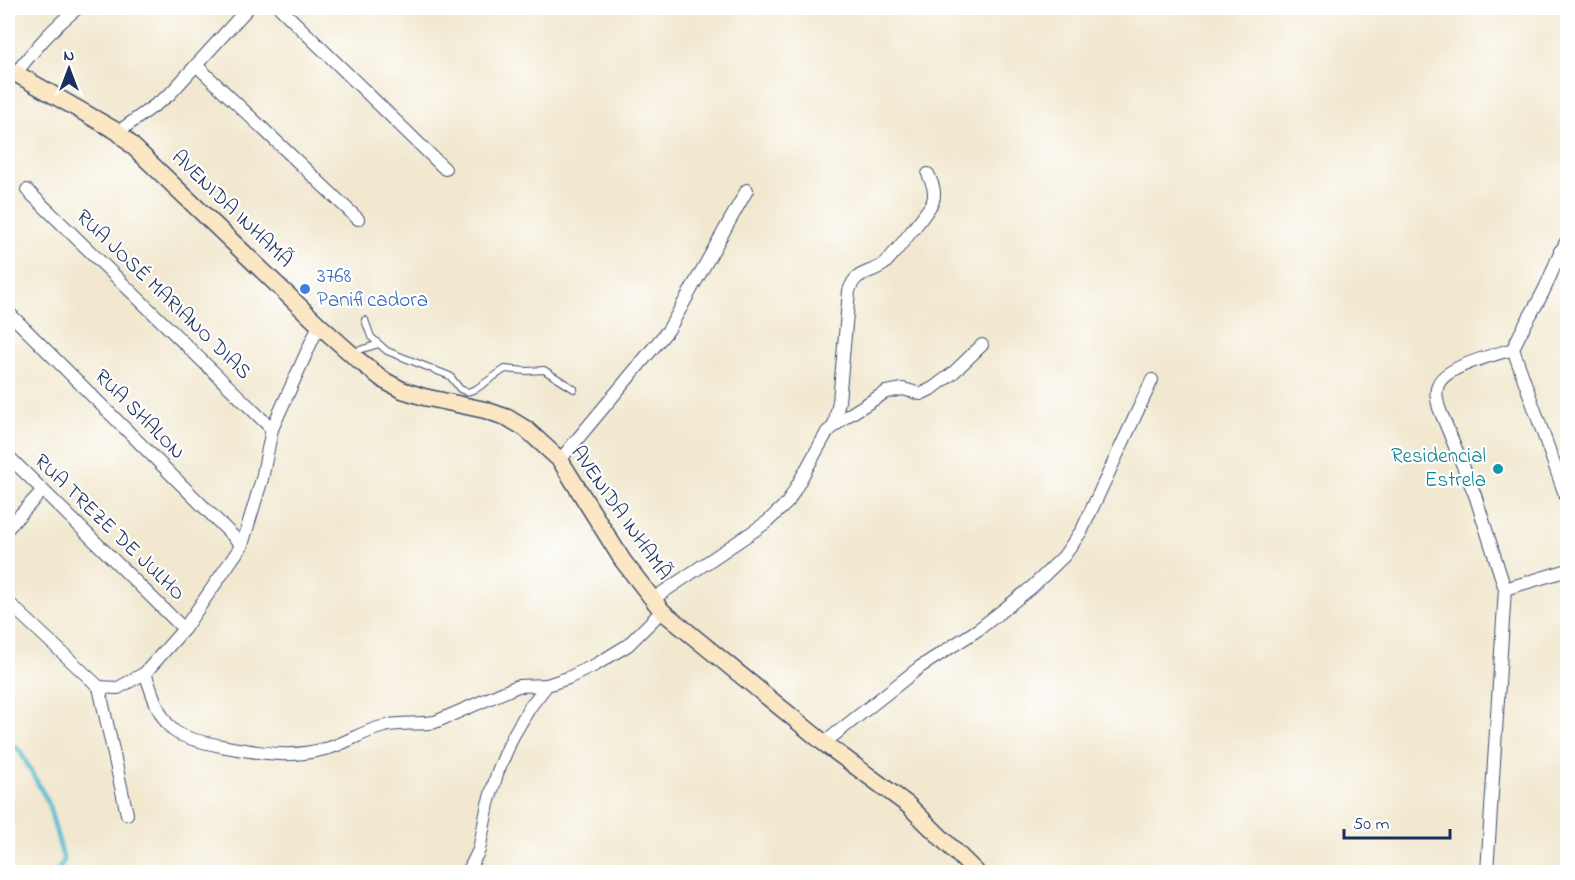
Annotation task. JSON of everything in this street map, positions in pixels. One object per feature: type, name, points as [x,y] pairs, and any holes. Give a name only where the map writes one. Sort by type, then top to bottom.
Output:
[{"type":"street","points":[[11,71],[57,24],[78,8]]},
{"type":"street","points":[[118,132],[169,95],[248,8]]},
{"type":"street","points":[[280,8],[445,169]]},
{"type":"street","points":[[196,65],[358,219]]},
{"type":"street","name":"AVENIDA INHAMÃ","points":[[11,71],[118,132],[349,353],[386,381],[402,390],[424,397],[458,396],[485,410],[508,418],[526,429],[560,460],[623,561],[658,605],[824,743],[908,805],[976,873]]},
{"type":"street","points":[[834,426],[839,401],[849,291],[852,280],[887,261],[923,217],[933,203],[935,190],[928,174]]},
{"type":"street","name":"RUA JOSÉ MARIANO DIAS","points":[[27,190],[273,429]]},
{"type":"street","points":[[560,460],[669,329],[747,190]]},
{"type":"street","points":[[1568,239],[1513,349],[1568,503]]},
{"type":"street","points":[[1560,251],[1568,270]]},
{"type":"street","name":"RUA SHALON","points":[[8,312],[242,545]]},
{"type":"street","points":[[99,687],[118,688],[145,673],[184,629],[242,545],[262,479],[273,429],[319,325]]},
{"type":"street","points":[[145,673],[158,707],[175,732],[224,746],[281,754],[330,747],[372,729],[388,725],[435,722],[518,686],[547,685],[597,664],[628,645],[658,605],[767,522],[788,502],[827,432],[834,426],[886,392],[903,389],[921,393],[933,388],[954,373],[982,345]]},
{"type":"street","points":[[1487,873],[1505,589],[1475,495],[1439,408],[1436,394],[1438,384],[1452,370],[1513,349]]},
{"type":"street","points":[[824,743],[920,668],[980,629],[1032,587],[1064,556],[1082,530],[1152,380]]},
{"type":"street","name":"RUA TREZE DE JULHO","points":[[8,456],[184,629]]},
{"type":"street","points":[[8,528],[42,491]]},
{"type":"street","points":[[1505,589],[1568,570]]},
{"type":"street","points":[[8,602],[99,687],[127,814]]},
{"type":"street","points":[[468,873],[479,850],[488,804],[504,756],[530,707],[547,685]]},
{"type":"lane","points":[[365,320],[371,337],[387,351],[450,376],[458,396],[476,389],[505,369],[543,370],[574,388]]},
{"type":"lane","points":[[349,353],[379,344]]},
{"type":"waterway","points":[[8,740],[20,751],[48,802],[64,861],[57,872]]},
{"type":"place","name":"3768 Panificadora","points":[[305,289]]},
{"type":"place","name":"Residencial Estrela","points":[[1498,469]]}]
